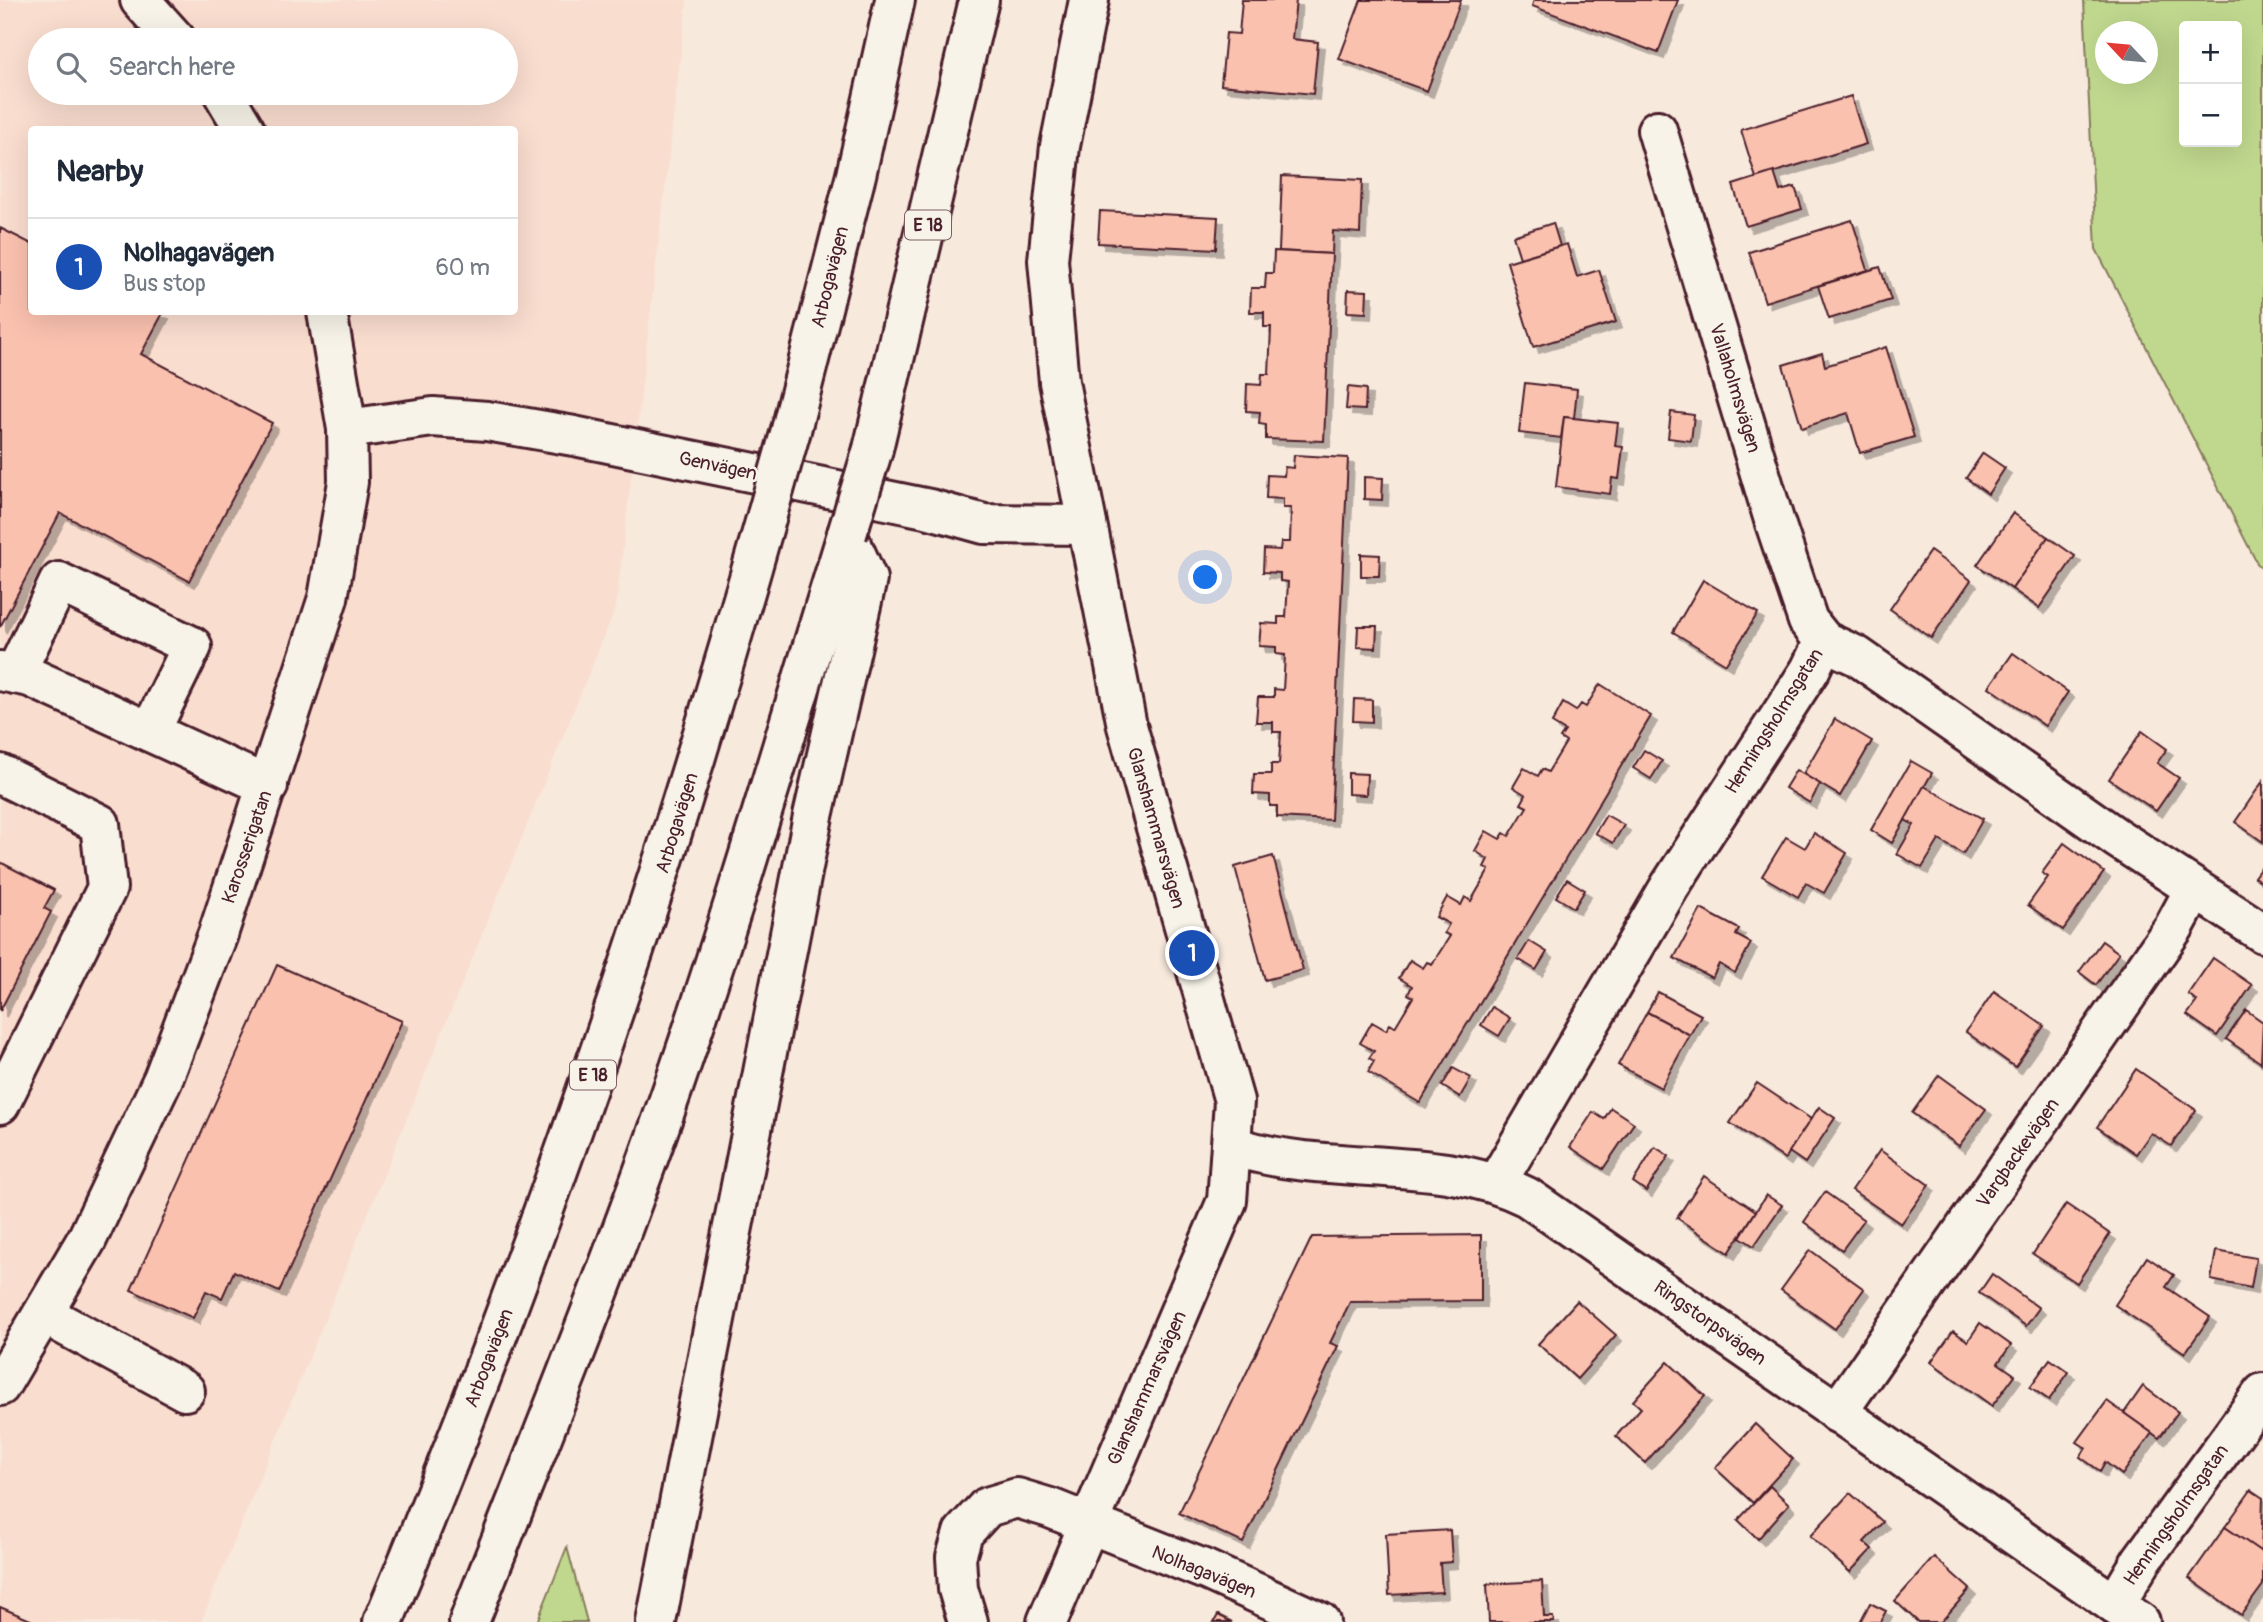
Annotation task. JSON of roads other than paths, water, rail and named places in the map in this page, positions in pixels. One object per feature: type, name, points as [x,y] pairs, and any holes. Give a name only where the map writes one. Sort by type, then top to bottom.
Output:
[{"type":"main road","points":[[140,0],[165,28]]},
{"type":"main road","name":"Arbogavägen","points":[[383,1622],[476,1391],[595,1071],[700,750],[791,430],[856,176],[895,0]]},
{"type":"main road","name":"E 18","points":[[468,1622],[570,1366],[664,1115],[727,926],[873,449],[979,0]]},
{"type":"main road","name":"Glanshammarsvägen","points":[[1047,1622],[1227,1200],[1233,1146],[1234,1101],[1127,726],[1059,382],[1048,260],[1060,146],[1089,0]]},
{"type":"main road","points":[[230,105],[243,126]]},
{"type":"main road","name":"Vallaholmsvägen","points":[[1657,130],[1774,520],[1808,621],[1824,640]]},
{"type":"main road","name":"Karosserigatan","points":[[0,1386],[12,1343],[44,1314],[87,1239],[163,1079],[218,933],[328,598],[348,482],[347,429],[328,315]]},
{"type":"main road","name":"Genvägen","points":[[347,429],[433,416],[487,421],[574,436],[930,509],[984,524],[1087,525]]},
{"type":"main road","points":[[656,1622],[813,816],[867,579],[847,534]]},
{"type":"main road","points":[[150,732],[192,646],[59,582],[7,673],[30,677],[150,732],[268,786]]},
{"type":"main road","name":"Henningsholmsgatan","points":[[1497,1182],[1670,886],[1810,670],[1824,640],[1857,656],[2194,890],[2263,933]]},
{"type":"main road","points":[[0,774],[100,824],[107,888],[0,1104]]},
{"type":"main road","name":"Vargbackevägen","points":[[1837,1413],[2174,927],[2194,890]]},
{"type":"main road","name":"Ringstorpsvägen","points":[[1233,1146],[1268,1158],[1435,1172],[1497,1182],[1527,1197],[2127,1613]]},
{"type":"main road","points":[[44,1314],[185,1391]]},
{"type":"main road","name":"Henningsholmsgatan","points":[[2127,1613],[2141,1560],[2263,1393]]},
{"type":"main road","name":"Nolhagavägen","points":[[968,1622],[958,1589],[956,1557],[963,1533],[987,1507],[1017,1498],[1088,1522],[1320,1622]]},
{"type":"place","name":"Nolhagavägen","points":[[1192,953]]}]
